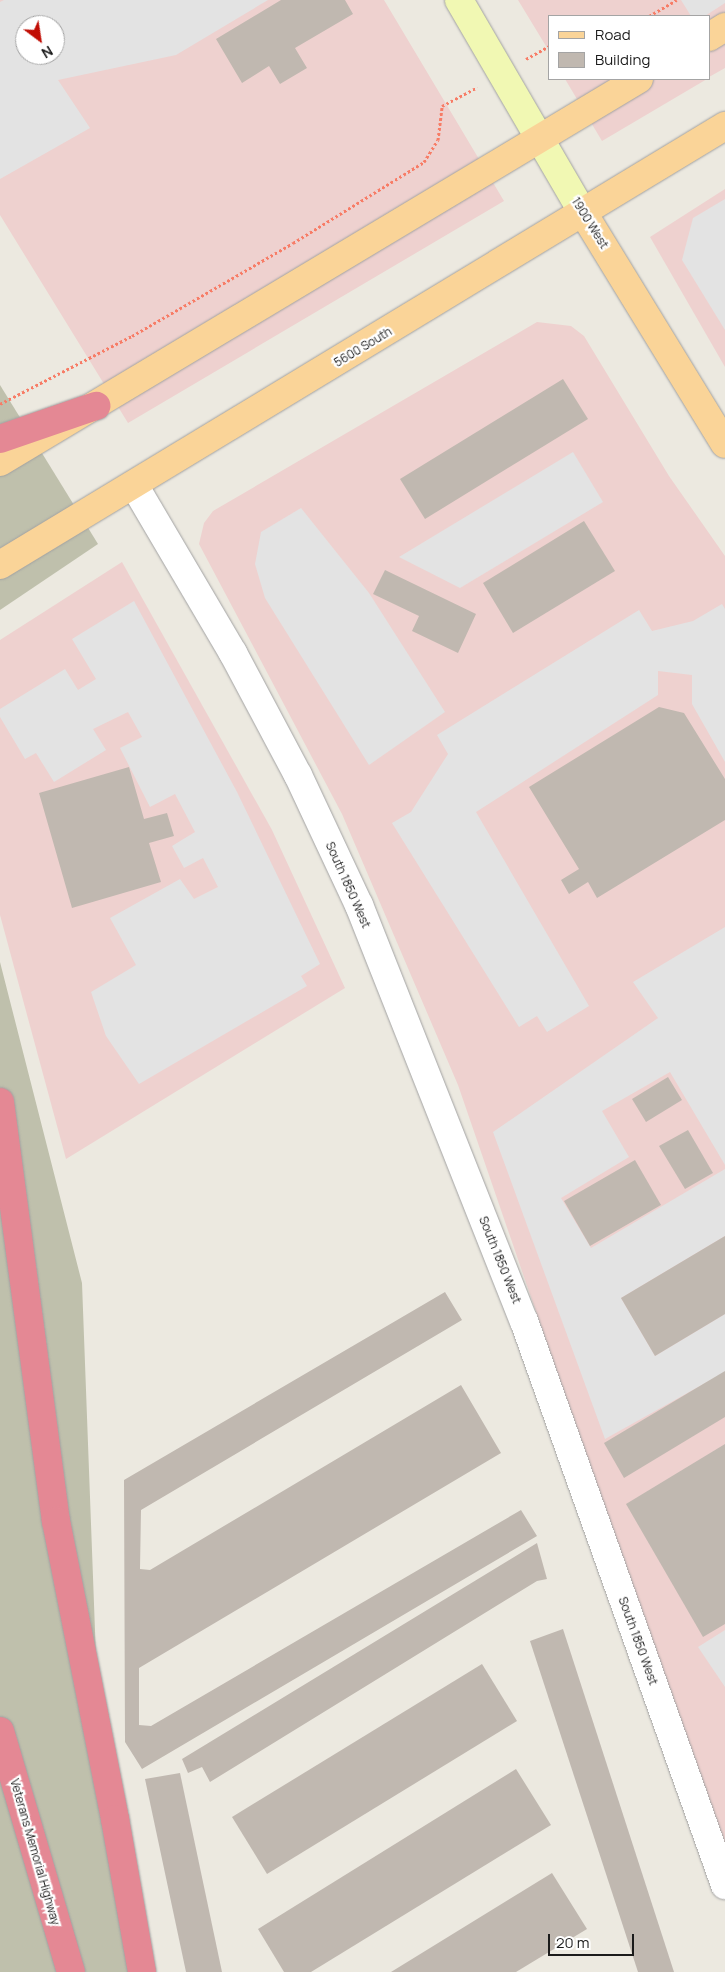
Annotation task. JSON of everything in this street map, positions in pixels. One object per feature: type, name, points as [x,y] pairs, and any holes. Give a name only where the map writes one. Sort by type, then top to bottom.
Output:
[{"type":"highway","points":[[0,439],[96,406]]},
{"type":"highway","points":[[0,1102],[56,1521],[116,1819],[142,1972]]},
{"type":"highway","name":"Veterans Memorial Highway","points":[[0,1731],[71,1972]]},
{"type":"main road","name":"1900 West","points":[[459,0],[582,211],[725,444]]},
{"type":"main road","points":[[710,36],[725,27]]},
{"type":"main road","points":[[0,462],[637,80]]},
{"type":"main road","name":"5600 South","points":[[0,565],[520,252],[582,211],[725,126]]},
{"type":"street","name":"South 1850 West","points":[[134,485],[233,653],[298,775],[359,905],[524,1321],[725,1885]]},
{"type":"path","points":[[651,15],[676,0]]},
{"type":"path","points":[[0,404],[132,336],[293,243],[424,162],[438,140],[442,106]]},
{"type":"shaded area","points":[[0,0],[384,0],[504,201],[128,423],[0,215]]},
{"type":"shaded area","points":[[4,0],[268,0],[176,55],[58,80],[90,128],[0,179],[0,2]]},
{"type":"shaded area","points":[[518,0],[725,0],[725,68],[710,76],[710,15],[548,15],[548,49]]},
{"type":"shaded area","points":[[681,0],[725,0],[725,3],[707,15],[690,15]]},
{"type":"shaded area","points":[[566,80],[705,80],[602,141]]},
{"type":"shaded area","points":[[725,189],[725,367],[650,237]]},
{"type":"shaded area","points":[[725,199],[725,330],[682,260],[693,218]]},
{"type":"shaded area","points":[[537,322],[571,326],[584,336],[669,476],[725,556],[725,1861],[458,1085],[342,814],[199,544],[204,523],[213,511]]},
{"type":"shaded area","points":[[0,385],[98,544],[0,610]]},
{"type":"shaded area","points":[[573,452],[603,502],[460,588],[399,557]]},
{"type":"shaded area","points":[[301,508],[369,593],[445,712],[369,765],[265,598],[255,564],[261,532]]},
{"type":"shaded area","points":[[122,562],[272,830],[345,988],[66,1159],[0,915],[0,640]]},
{"type":"shaded area","points":[[134,601],[237,792],[320,964],[301,976],[307,986],[139,1084],[106,1036],[91,992],[136,965],[110,918],[180,879],[194,899],[218,887],[203,858],[184,868],[172,846],[195,832],[175,794],[150,807],[120,748],[142,737],[128,712],[93,729],[106,750],[54,782],[36,753],[25,759],[0,717],[0,709],[65,669],[78,690],[96,679],[72,639]]},
{"type":"shaded area","points":[[722,604],[725,609],[725,762],[692,704],[692,675],[658,671],[658,695],[476,812],[589,1006],[547,1032],[537,1016],[519,1027],[392,823],[411,812],[448,754],[437,735],[639,610],[652,631],[693,621]]},
{"type":"shaded area","points":[[725,927],[725,1165],[670,1072],[602,1111],[629,1157],[561,1198],[591,1248],[725,1169],[725,1236],[621,1298],[655,1356],[725,1314],[725,1372],[605,1439],[493,1132],[658,1018],[633,982]]},
{"type":"shaded area","points":[[0,962],[82,1283],[101,1791],[141,1972],[0,1972]]},
{"type":"shaded area","points":[[725,1630],[725,1687],[698,1647]]},
{"type":"building","points":[[281,0],[345,0],[353,14],[295,48],[307,68],[280,84],[269,66],[242,83],[216,39]]},
{"type":"building","points":[[563,379],[588,419],[425,519],[400,479]]},
{"type":"building","points":[[584,521],[615,571],[513,633],[483,583]]},
{"type":"building","points":[[385,570],[476,614],[458,653],[412,631],[419,616],[373,594]]},
{"type":"building","points":[[659,707],[684,713],[725,779],[725,820],[597,898],[588,882],[569,894],[561,880],[579,869],[529,787]]},
{"type":"building","points":[[129,767],[144,819],[167,813],[174,836],[149,843],[161,882],[72,908],[39,793]]},
{"type":"building","points":[[668,1077],[682,1100],[646,1122],[632,1099]]},
{"type":"building","points":[[688,1130],[713,1173],[685,1189],[659,1146]]},
{"type":"building","points":[[635,1160],[661,1205],[590,1246],[564,1201]]},
{"type":"building","points":[[725,1236],[725,1314],[655,1356],[621,1298]]},
{"type":"building","points":[[445,1292],[462,1320],[141,1510],[140,1569],[150,1570],[461,1385],[501,1453],[139,1668],[139,1725],[151,1726],[521,1510],[537,1536],[142,1769],[125,1742],[124,1480]]},
{"type":"building","points":[[725,1371],[725,1417],[624,1478],[604,1443]]},
{"type":"building","points":[[725,1444],[725,1624],[703,1637],[626,1504]]},
{"type":"building","points":[[537,1543],[547,1579],[537,1581],[210,1782],[202,1767],[188,1773],[182,1759]]},
{"type":"building","points":[[563,1629],[674,1972],[638,1972],[530,1641]]},
{"type":"building","points":[[482,1664],[517,1721],[267,1874],[232,1817]]},
{"type":"building","points":[[516,1769],[551,1825],[311,1972],[284,1972],[258,1929]]},
{"type":"building","points":[[180,1773],[222,1972],[186,1972],[145,1779]]},
{"type":"building","points":[[552,1873],[587,1929],[516,1972],[391,1972]]}]
